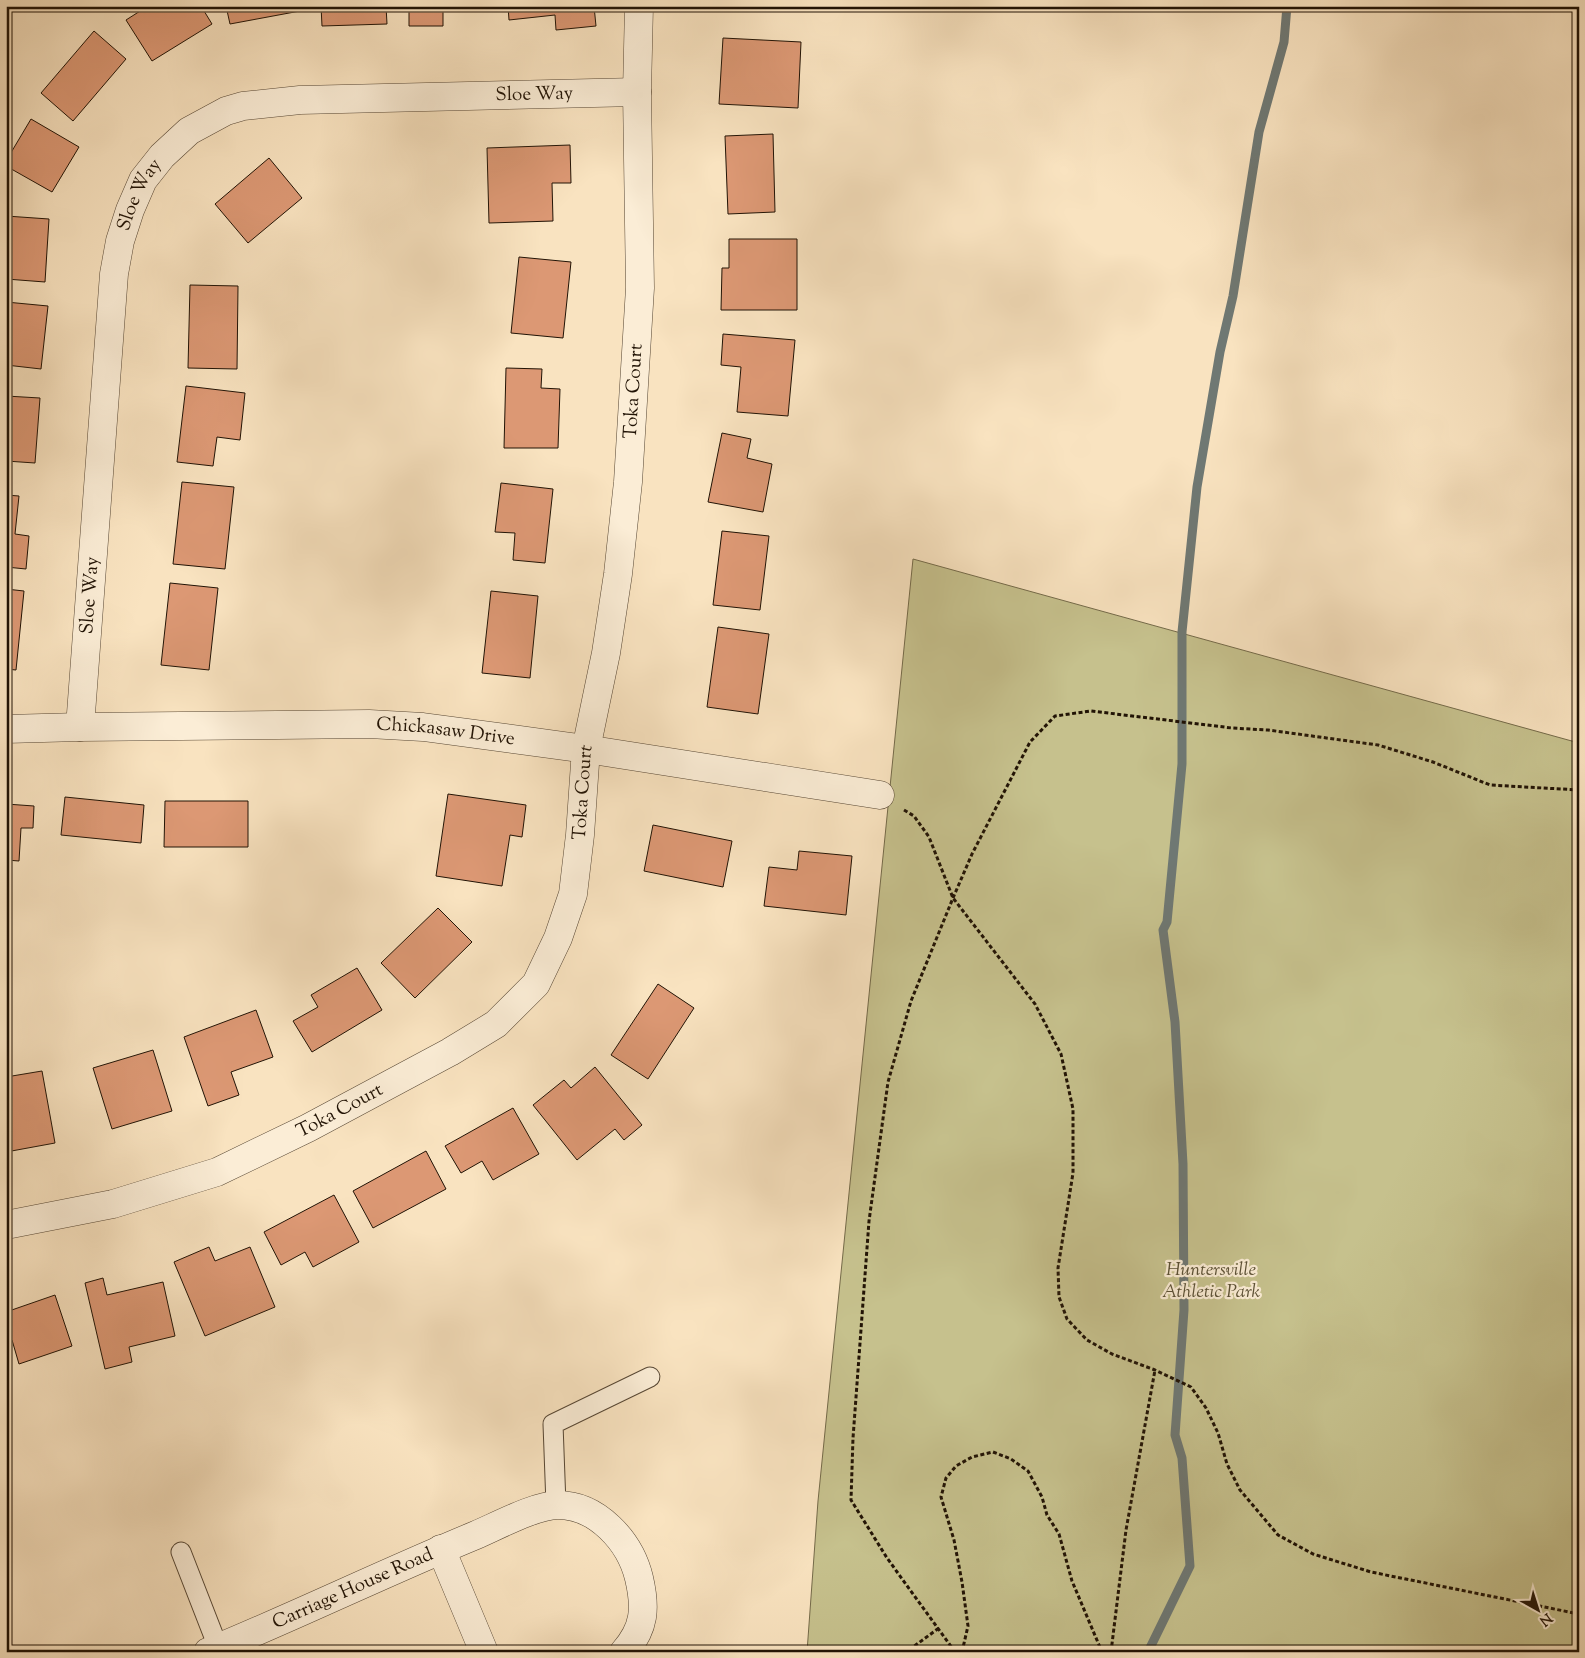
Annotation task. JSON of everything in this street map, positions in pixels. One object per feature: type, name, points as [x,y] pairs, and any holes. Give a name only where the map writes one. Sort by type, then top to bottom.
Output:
[{"type":"street","name":"Toka Court","points":[[6,1225],[113,1204],[217,1172],[308,1128],[450,1052],[496,1024],[536,984],[558,938],[573,894],[580,834],[586,749],[606,653],[618,574],[628,482],[640,288],[637,92],[639,6]]},
{"type":"street","name":"Sloe Way","points":[[80,727],[114,274],[120,241],[130,210],[143,180],[162,156],[189,130],[226,111],[243,106],[300,100],[637,92]]},
{"type":"street","name":"Chickasaw Drive","points":[[6,729],[369,724],[423,727],[586,749],[880,795]]},
{"type":"street","name":"Carriage House Road","points":[[215,1650],[441,1549],[535,1510],[556,1505],[584,1509],[607,1524],[631,1557],[639,1576],[644,1606],[639,1631],[634,1641],[624,1652]]},
{"type":"street","name":"Carriage House Road","points":[[441,1549],[484,1652]]},
{"type":"lane","points":[[556,1505],[553,1424],[650,1376]]},
{"type":"lane","points":[[181,1552],[215,1650]]},
{"type":"path","points":[[955,1652],[887,1558],[851,1500],[854,1420],[869,1221],[888,1082],[911,1002],[972,854],[1030,742],[1055,716],[1091,711],[1268,730],[1378,745],[1433,762],[1490,784],[1579,790]]},
{"type":"path","points":[[880,795],[914,816],[929,837],[953,898],[1035,1004],[1061,1054],[1073,1109],[1073,1173],[1058,1268],[1059,1296],[1066,1320],[1087,1340],[1112,1354],[1156,1370],[1190,1388],[1206,1408],[1218,1433],[1227,1464],[1240,1490],[1278,1535],[1313,1554],[1371,1572],[1579,1614]]},
{"type":"path","points":[[1111,1652],[1126,1530],[1156,1370]]},
{"type":"path","points":[[962,1652],[968,1626],[954,1540],[941,1496],[946,1478],[956,1466],[972,1457],[993,1452],[1011,1459],[1028,1471],[1042,1497],[1047,1516],[1059,1534],[1072,1581],[1102,1652]]},
{"type":"path","points":[[903,1652],[939,1628]]},
{"type":"green space","name":"Huntersville Athletic Park","points":[[913,559],[1579,743],[1579,1652],[807,1652],[818,1501]]},
{"type":"building","points":[[148,6],[201,6],[212,24],[152,61],[126,20]]},
{"type":"building","points":[[226,6],[299,6],[300,11],[230,24]]},
{"type":"building","points":[[321,6],[386,6],[387,24],[322,26]]},
{"type":"building","points":[[409,6],[488,7],[443,7],[443,26],[409,26]]},
{"type":"building","points":[[508,6],[594,6],[596,26],[556,30],[555,15],[509,20]]},
{"type":"building","points":[[94,31],[126,59],[73,121],[41,93]]},
{"type":"building","points":[[723,38],[801,42],[798,108],[719,104]]},
{"type":"building","points":[[31,119],[79,147],[52,192],[6,166],[6,161]]},
{"type":"building","points":[[773,134],[775,212],[728,214],[725,136]]},
{"type":"building","points":[[570,145],[571,183],[552,183],[553,221],[489,223],[487,148]]},
{"type":"building","points":[[269,158],[302,198],[248,243],[215,204]]},
{"type":"building","points":[[6,216],[49,219],[45,282],[6,279]]},
{"type":"building","points":[[729,239],[797,239],[797,310],[721,310],[722,268],[729,268]]},
{"type":"building","points":[[519,257],[571,262],[563,338],[511,333]]},
{"type":"building","points":[[190,285],[238,286],[237,369],[188,368]]},
{"type":"building","points":[[6,302],[48,306],[41,369],[6,365]]},
{"type":"building","points":[[723,334],[795,340],[788,416],[737,412],[741,367],[721,365]]},
{"type":"building","points":[[506,368],[542,369],[541,388],[560,389],[558,448],[504,448]]},
{"type":"building","points":[[186,386],[245,393],[240,440],[217,437],[213,466],[177,462]]},
{"type":"building","points":[[6,396],[40,398],[35,463],[6,461]]},
{"type":"building","points":[[722,433],[751,439],[747,458],[772,464],[763,512],[708,502]]},
{"type":"building","points":[[182,482],[234,487],[225,569],[173,564]]},
{"type":"building","points":[[501,483],[553,489],[545,563],[513,560],[515,533],[495,532]]},
{"type":"building","points":[[6,495],[19,496],[15,534],[29,536],[26,569],[6,567]]},
{"type":"building","points":[[722,531],[769,536],[760,610],[713,605]]},
{"type":"building","points":[[170,583],[218,588],[209,670],[161,665]]},
{"type":"building","points":[[6,589],[24,591],[16,670],[6,669]]},
{"type":"building","points":[[491,591],[538,596],[530,678],[482,673]]},
{"type":"building","points":[[718,627],[769,634],[758,714],[707,707]]},
{"type":"building","points":[[448,794],[526,805],[522,837],[510,835],[502,886],[436,876]]},
{"type":"building","points":[[65,797],[144,805],[141,843],[61,835]]},
{"type":"building","points":[[165,801],[248,801],[248,847],[164,847]]},
{"type":"building","points":[[6,804],[34,806],[33,828],[21,828],[19,861],[6,860]]},
{"type":"building","points":[[653,825],[732,841],[723,887],[644,871]]},
{"type":"building","points":[[799,851],[852,856],[846,915],[764,906],[769,867],[797,870]]},
{"type":"building","points":[[438,908],[472,942],[415,998],[381,963]]},
{"type":"building","points":[[357,968],[382,1010],[312,1052],[293,1021],[318,1007],[311,995]]},
{"type":"building","points":[[658,984],[694,1008],[648,1079],[611,1055]]},
{"type":"building","points":[[256,1010],[273,1057],[231,1072],[239,1095],[208,1106],[184,1037]]},
{"type":"building","points":[[153,1050],[172,1111],[112,1129],[93,1068]]},
{"type":"building","points":[[595,1067],[642,1125],[624,1140],[615,1129],[577,1160],[533,1105],[564,1080],[571,1088]]},
{"type":"building","points":[[42,1071],[55,1143],[6,1152],[6,1077]]},
{"type":"building","points":[[513,1108],[539,1154],[493,1180],[482,1161],[461,1173],[445,1146]]},
{"type":"building","points":[[426,1151],[446,1189],[373,1228],[353,1191]]},
{"type":"building","points":[[334,1195],[359,1242],[313,1267],[305,1252],[281,1265],[264,1232]]},
{"type":"building","points":[[209,1247],[215,1261],[250,1247],[275,1307],[205,1336],[174,1262]]},
{"type":"building","points":[[103,1278],[107,1295],[163,1282],[175,1336],[129,1347],[132,1362],[105,1369],[85,1283]]},
{"type":"building","points":[[55,1295],[72,1346],[19,1364],[12,1340],[6,1342],[6,1312]]},
{"type":"waterway","points":[[1148,1652],[1190,1566],[1182,1458],[1175,1435],[1184,1310],[1183,1164],[1175,1022],[1163,930],[1167,922],[1182,764],[1182,632],[1197,487],[1220,352],[1233,296],[1259,132],[1284,42],[1287,6]]}]
